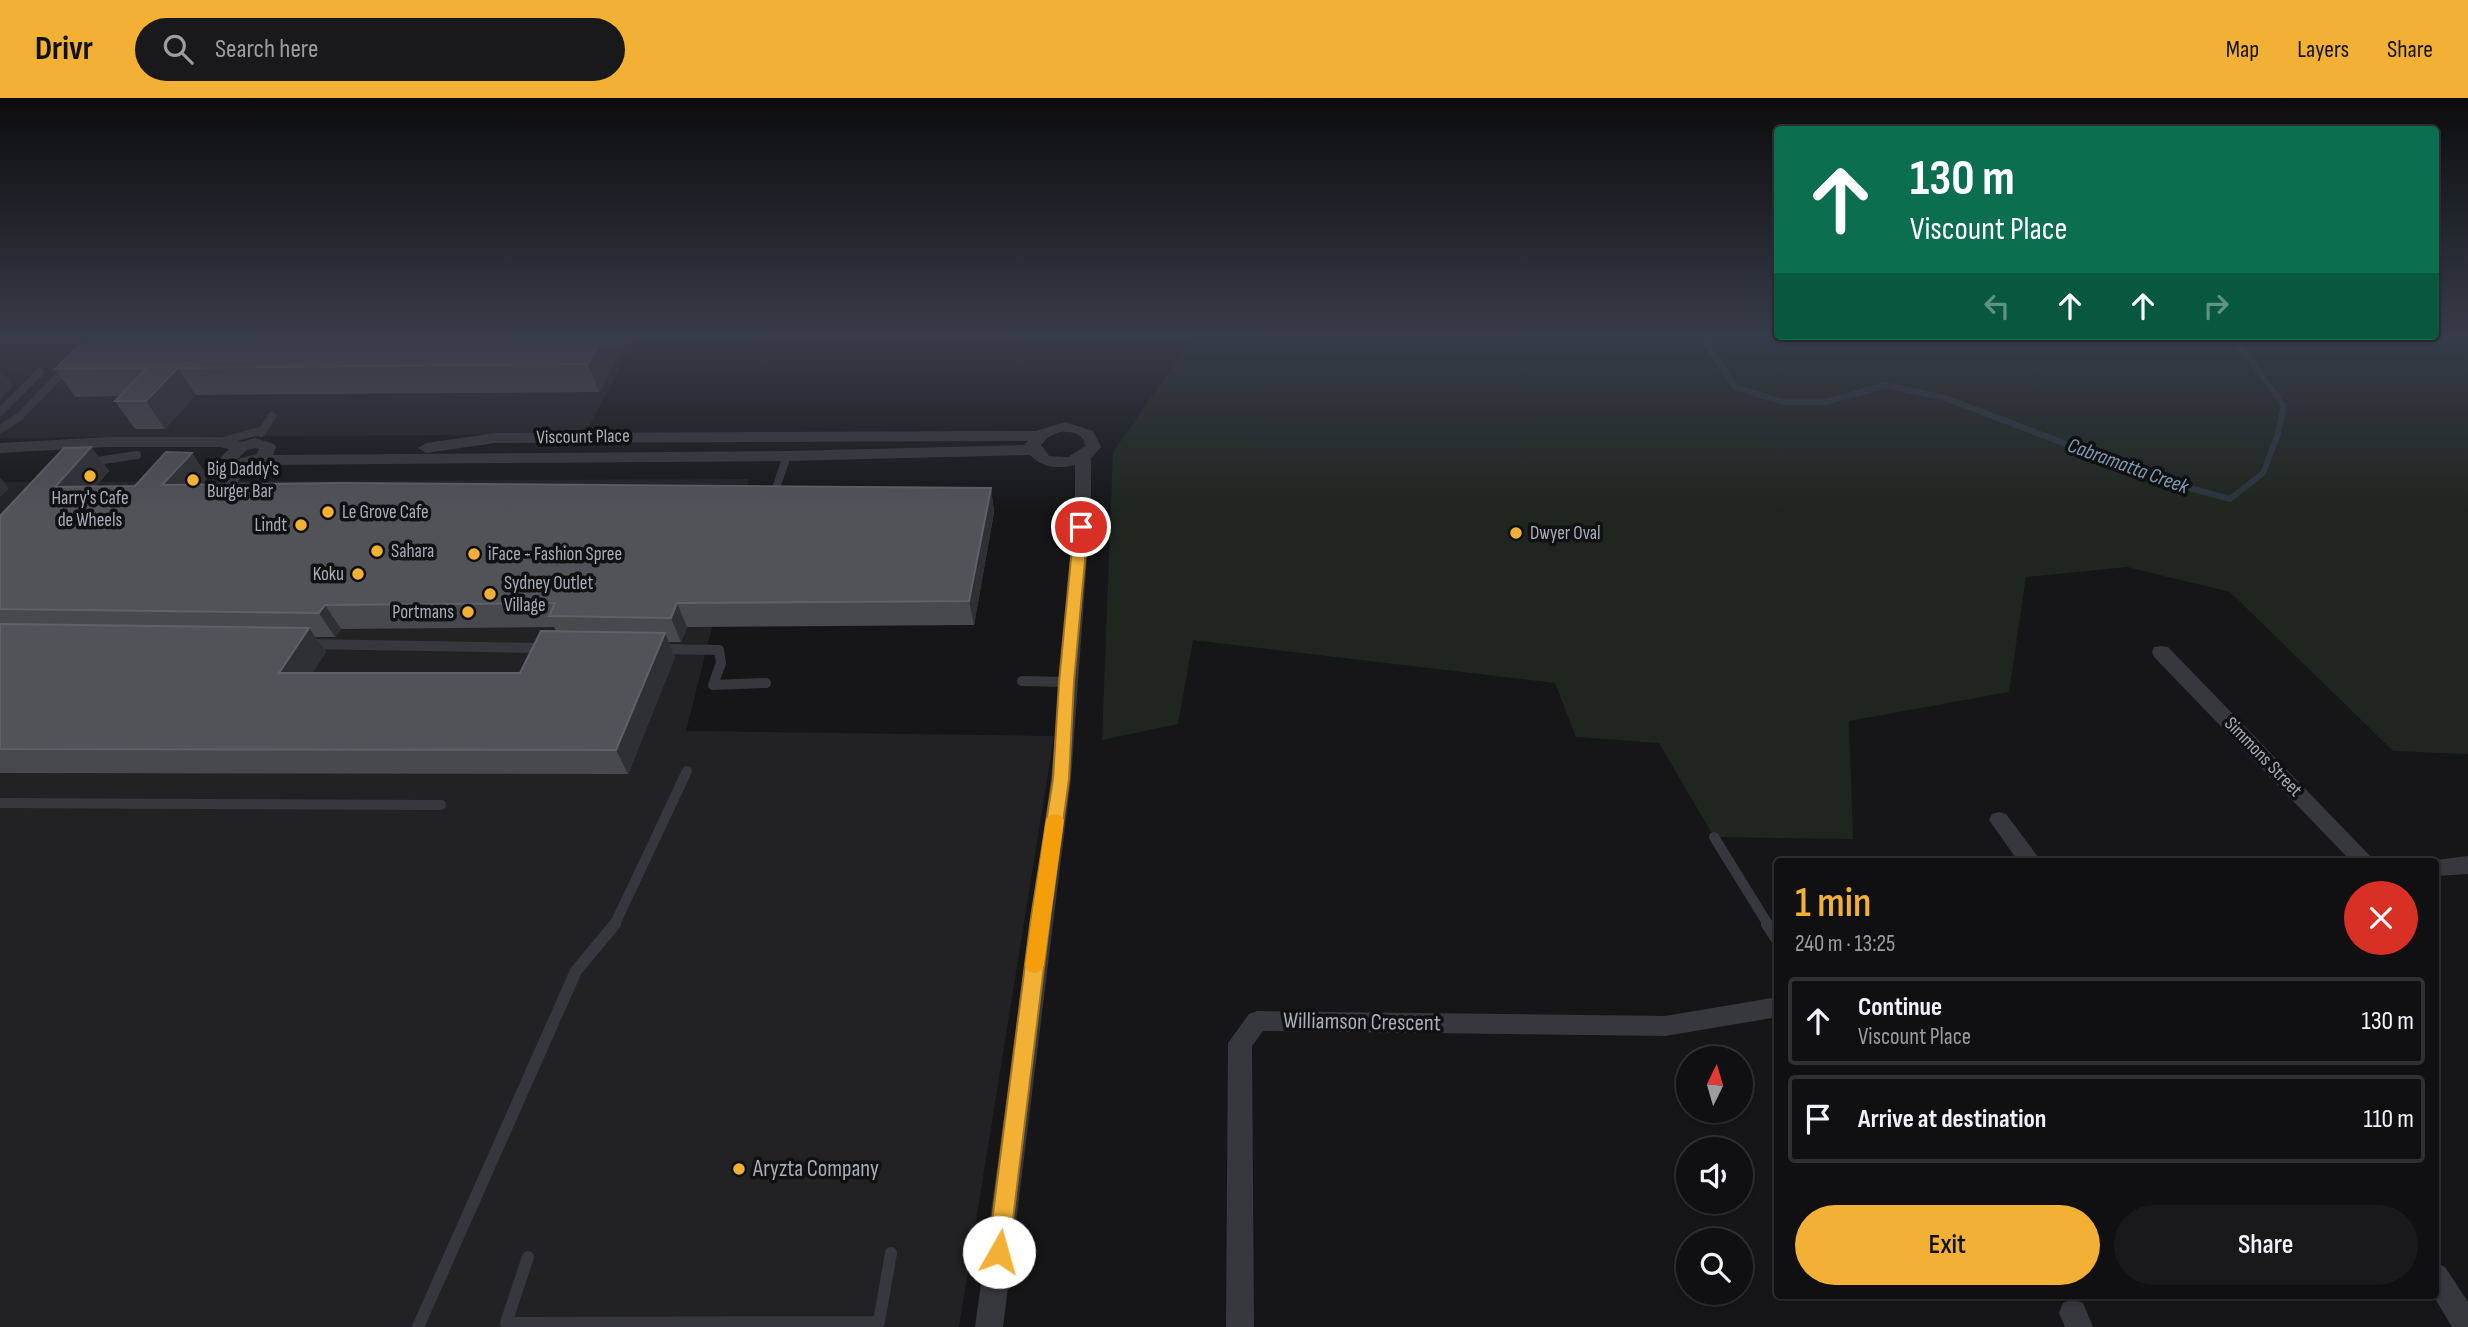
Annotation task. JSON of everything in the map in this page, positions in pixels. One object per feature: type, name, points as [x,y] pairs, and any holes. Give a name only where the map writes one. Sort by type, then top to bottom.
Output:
[{"type":"street","points":[[1065,427],[1083,431],[1093,441],[1093,447],[1083,458],[1053,462],[1044,460],[1036,443],[1065,427]]},
{"type":"street","name":"Viscount Place","points":[[0,448],[108,442],[220,442],[252,450],[396,451],[495,438],[1036,443]]},
{"type":"street","name":"Viscount Place","points":[[0,461],[209,454],[252,450],[787,456],[1036,443]]},
{"type":"street","points":[[989,1327],[1061,779],[1083,502],[1083,458]]},
{"type":"street","name":"Simmons Street","points":[[2161,652],[2361,858]]},
{"type":"street","points":[[1999,820],[2028,858]]},
{"type":"street","points":[[2439,867],[2468,865]]},
{"type":"street","name":"Williamson Crescent","points":[[1240,1327],[1240,1043],[1257,1020],[1665,1026],[1774,1008]]},
{"type":"street","points":[[2439,1281],[2468,1327]]},
{"type":"lane","points":[[0,412],[16,396]]},
{"type":"lane","points":[[0,429],[19,418],[40,396]]},
{"type":"lane","points":[[228,488],[272,416]]},
{"type":"lane","points":[[220,442],[252,450]]},
{"type":"lane","points":[[78,465],[137,455]]},
{"type":"lane","points":[[776,488],[787,456]]},
{"type":"lane","points":[[292,644],[556,648]]},
{"type":"lane","points":[[653,649],[719,650],[721,663],[713,685],[766,683]]},
{"type":"lane","points":[[1021,681],[1067,682]]},
{"type":"lane","points":[[418,1327],[576,971],[614,927],[687,771]]},
{"type":"lane","points":[[0,803],[441,805]]},
{"type":"lane","points":[[1714,837],[1774,934]]},
{"type":"lane","points":[[528,1257],[506,1324],[879,1322],[891,1253]]},
{"type":"shaded area","points":[[0,396],[605,396],[585,434],[0,438]]},
{"type":"shaded area","points":[[1152,396],[2468,396],[2468,754],[2393,751],[2230,592],[2127,567],[2026,577],[2009,692],[1849,721],[1853,839],[1714,837],[1659,743],[1576,737],[1555,683],[1193,640],[1178,724],[1102,740],[1113,452]]},
{"type":"shaded area","points":[[749,479],[686,731],[1054,736],[959,1327],[0,1327],[0,482]]},
{"type":"building","points":[[120,396],[151,396],[146,401],[115,401]]},
{"type":"building","name":"Sydney Outlet Village","points":[[91,447],[55,487],[135,486],[166,452],[192,453],[162,485],[343,483],[991,488],[969,601],[677,603],[671,618],[549,616],[555,603],[325,605],[319,613],[0,609],[0,516],[64,448]]},
{"type":"building","points":[[0,624],[309,628],[279,673],[520,673],[541,631],[665,633],[616,750],[0,749]]},
{"type":"waterway","name":"Cabramatta Creek","points":[[1765,396],[1783,402],[1825,402],[1845,396]]},
{"type":"waterway","name":"Cabramatta Creek","points":[[1938,396],[2164,481],[2230,499],[2263,473],[2277,437],[2284,406],[2277,396]]},
{"type":"slow traffic","points":[[1035,965],[1055,820]]},
{"type":"place","name":"Harry's Cafe de Wheels","points":[[90,476]]},
{"type":"place","name":"Big Daddy's Burger Bar","points":[[193,480]]},
{"type":"place","name":"Le Grove Cafe","points":[[328,512]]},
{"type":"place","name":"Lindt","points":[[301,525]]},
{"type":"place","name":"Dwyer Oval","points":[[1516,533]]},
{"type":"place","name":"Sahara","points":[[377,551]]},
{"type":"place","name":"iFace - Fashion Spree","points":[[474,554]]},
{"type":"place","name":"Koku","points":[[358,574]]},
{"type":"place","name":"Sydney Outlet Village","points":[[490,594]]},
{"type":"place","name":"Portmans","points":[[468,612]]},
{"type":"place","name":"Aryzta Company","points":[[739,1169]]},
{"type":"route","points":[[999,1252],[1061,779],[1081,527]]}]
